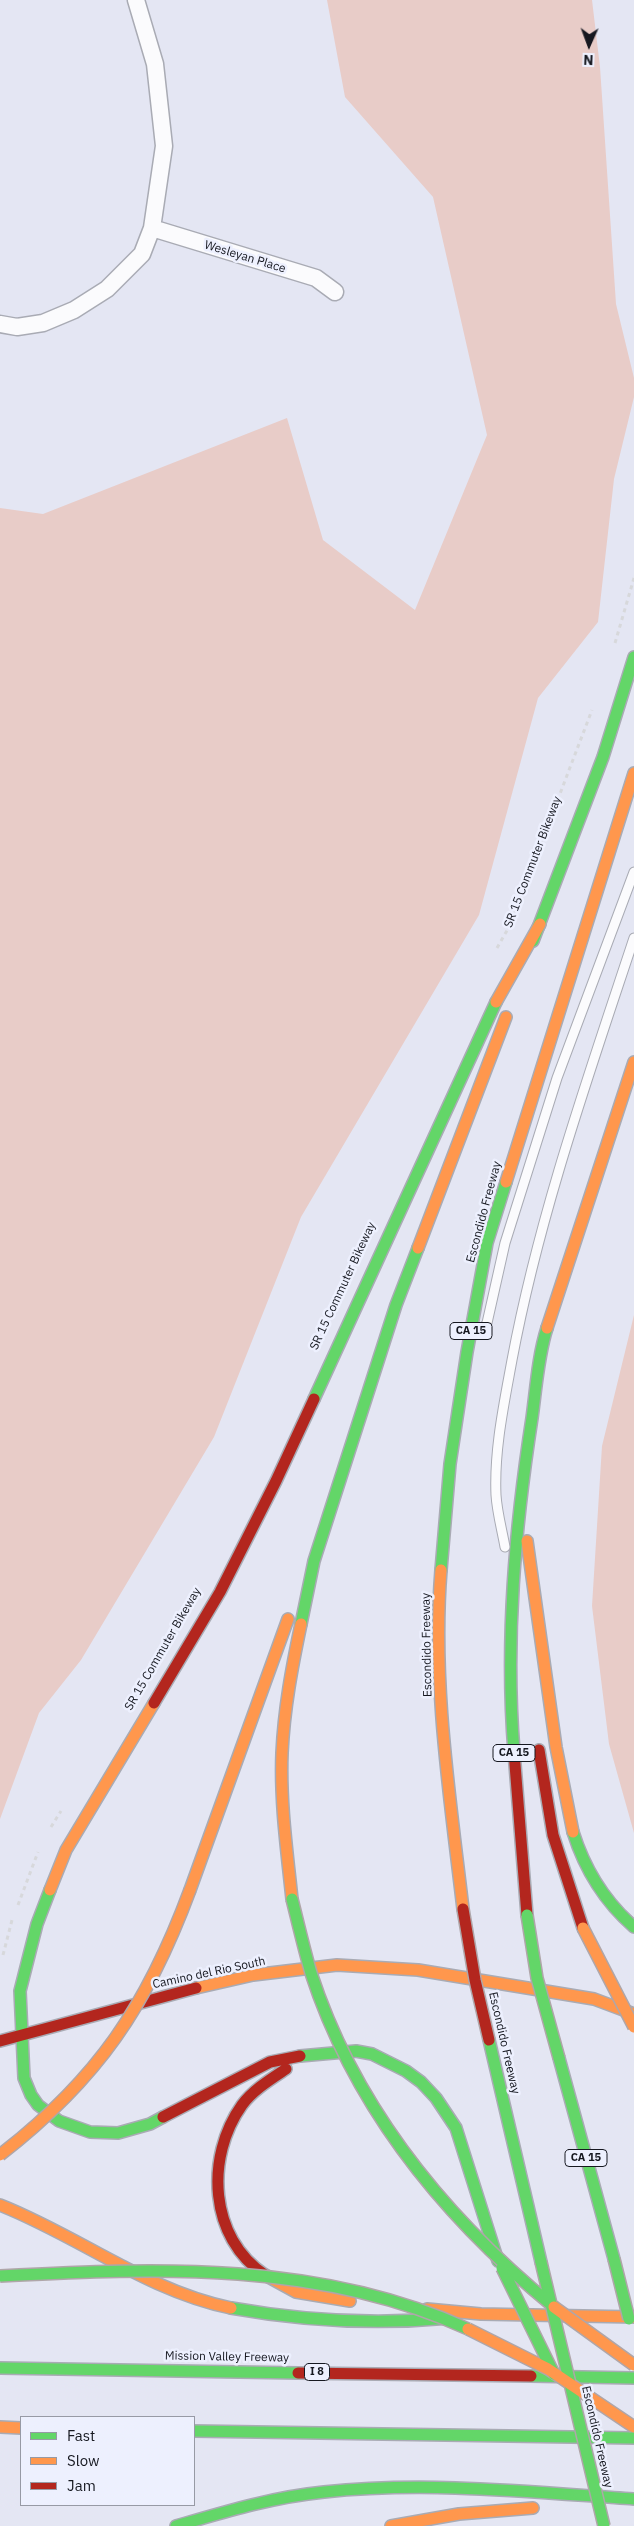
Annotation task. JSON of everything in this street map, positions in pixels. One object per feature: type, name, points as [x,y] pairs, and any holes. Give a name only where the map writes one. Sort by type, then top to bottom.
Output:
[{"type":"main road","points":[[634,657],[603,758],[540,924],[466,1129],[396,1305],[314,1561],[291,1670],[282,1754],[283,1816],[292,1898],[302,1946],[323,2009],[351,2069],[395,2143],[442,2202],[490,2251],[557,2309],[634,2364]]},
{"type":"main road","name":"Escondido Freeway","points":[[604,2526],[475,1980],[463,1909],[443,1736],[439,1601],[450,1464],[467,1352],[488,1243],[604,861],[634,773]]},
{"type":"main road","points":[[540,924],[502,988],[276,1481],[220,1592],[66,1850],[37,1924],[20,1991],[20,2035],[24,2078],[38,2105],[47,2113],[68,2125],[104,2134],[133,2130],[150,2124],[270,2062],[308,2054],[342,2051],[372,2054],[421,2082],[436,2098],[456,2128],[498,2261],[582,2431]]},
{"type":"main road","name":"CA 15","points":[[633,2332],[632,2318],[537,1978],[528,1915],[512,1724],[512,1592],[520,1495],[545,1333],[634,1062]]},
{"type":"main road","points":[[520,1495],[562,1783],[580,1854],[596,1885],[616,1913],[634,1927]]},
{"type":"main road","points":[[0,2155],[28,2134],[69,2096],[132,2015],[157,1972],[190,1890],[280,1636],[314,1561]]},
{"type":"main road","points":[[538,1710],[541,1635]]},
{"type":"main road","points":[[537,1738],[553,1835],[583,1928],[634,2027]]},
{"type":"main road","name":"Camino del Rio South","points":[[0,2041],[190,1989],[253,1975],[337,1965],[409,1970],[594,1999],[634,2014]]},
{"type":"main road","points":[[308,2054],[255,2091],[241,2106],[222,2140],[216,2168],[216,2192],[222,2220],[229,2237],[248,2262],[279,2285],[311,2295],[363,2303],[481,2314],[632,2318]]},
{"type":"main road","points":[[0,2205],[41,2222],[162,2286],[227,2307],[271,2315],[367,2321],[413,2322],[481,2314]]},
{"type":"main road","points":[[0,2276],[210,2271],[258,2274],[350,2289],[454,2321],[490,2337],[554,2372],[634,2427]]},
{"type":"main road","name":"Mission Valley Freeway","points":[[0,2368],[634,2378]]},
{"type":"main road","points":[[0,2427],[20,2428]]},
{"type":"main road","points":[[195,2431],[634,2438]]},
{"type":"main road","points":[[176,2526],[248,2505],[324,2492],[354,2490],[422,2488],[634,2499]]},
{"type":"main road","points":[[391,2526],[459,2514],[634,2499]]},
{"type":"street","points":[[0,324],[17,327],[43,323],[74,310],[107,290],[142,254],[152,228],[164,146],[155,64],[136,0]]},
{"type":"street","name":"Wesleyan Place","points":[[152,228],[316,278],[335,292]]},
{"type":"lane","points":[[467,1352],[487,1323],[505,1243],[557,1078],[634,872]]},
{"type":"lane","points":[[512,1592],[496,1495],[500,1422],[514,1346],[535,1254],[560,1168],[634,938]]},
{"type":"path","points":[[614,646],[634,578]]},
{"type":"path","name":"SR 15 Commuter Bikeway","points":[[496,950],[509,927],[592,709]]},
{"type":"path","points":[[50,1828],[65,1805]]},
{"type":"path","points":[[17,1906],[30,1870],[42,1845]]},
{"type":"path","points":[[2,1960],[14,1915]]},
{"type":"shaded area","points":[[327,0],[592,0],[600,67],[616,304],[634,378],[634,397],[614,479],[598,622],[538,698],[479,915],[301,1217],[214,1437],[81,1660],[39,1713],[0,1819],[0,508],[43,514],[287,418],[323,540],[415,610],[487,435],[433,197],[345,97]]},
{"type":"shaded area","points":[[634,1315],[634,1833],[609,1744],[592,1606],[602,1446]]},
{"type":"traffic: fast","points":[[533,941],[603,757],[634,657]]},
{"type":"traffic: fast","points":[[314,1399],[496,1002]]},
{"type":"traffic: fast","points":[[441,1570],[450,1464],[467,1352],[487,1243],[506,1182]]},
{"type":"traffic: fast","points":[[301,1624],[314,1561],[396,1305],[418,1248]]},
{"type":"traffic: fast","points":[[514,1752],[511,1710],[511,1626],[516,1542],[541,1350],[547,1328]]},
{"type":"traffic: fast","points":[[573,1832],[583,1859],[597,1884],[614,1907],[634,1927]]},
{"type":"traffic: fast","points":[[50,1890],[37,1924],[20,1991],[24,2078],[31,2095],[38,2105],[59,2121],[90,2132],[118,2133],[150,2124],[163,2117]]},
{"type":"traffic: fast","points":[[292,1899],[311,1973],[330,2022],[352,2070],[378,2115],[441,2198],[514,2273],[554,2307]]},
{"type":"traffic: fast","points":[[527,1915],[537,1978],[559,2058]]},
{"type":"traffic: fast","points":[[489,2040],[541,2262]]},
{"type":"traffic: fast","points":[[300,2056],[356,2051],[372,2054],[406,2071],[421,2082],[436,2098],[456,2128],[498,2261]]},
{"type":"traffic: fast","points":[[559,2058],[614,2259]]},
{"type":"traffic: fast","points":[[614,2259],[629,2319]]},
{"type":"traffic: fast","points":[[541,2262],[604,2526]]},
{"type":"traffic: fast","points":[[502,2268],[554,2374]]},
{"type":"traffic: fast","points":[[0,2276],[119,2271],[179,2271],[297,2280],[355,2291],[412,2307],[468,2329]]},
{"type":"traffic: fast","points":[[231,2308],[313,2319],[395,2321],[450,2318]]},
{"type":"traffic: fast","points":[[0,2368],[298,2373]]},
{"type":"traffic: fast","points":[[531,2376],[634,2378]]},
{"type":"traffic: fast","points":[[195,2431],[634,2438]]},
{"type":"traffic: fast","points":[[176,2526],[286,2497],[363,2489],[401,2487],[479,2489],[634,2499]]},
{"type":"traffic: slow","points":[[506,1182],[634,773]]},
{"type":"traffic: slow","points":[[496,1002],[540,924]]},
{"type":"traffic: slow","points":[[418,1248],[506,1017]]},
{"type":"traffic: slow","points":[[547,1328],[634,1062]]},
{"type":"traffic: slow","points":[[527,1541],[556,1747],[573,1832]]},
{"type":"traffic: slow","points":[[441,1570],[439,1612],[441,1697],[448,1782],[463,1909]]},
{"type":"traffic: slow","points":[[190,1890],[288,1619]]},
{"type":"traffic: slow","points":[[292,1899],[283,1808],[282,1753],[289,1688],[301,1624]]},
{"type":"traffic: slow","points":[[50,1890],[66,1850],[154,1703]]},
{"type":"traffic: slow","points":[[0,2155],[35,2127],[65,2098],[116,2038],[156,1970],[174,1932],[190,1890]]},
{"type":"traffic: slow","points":[[583,1928],[634,2027]]},
{"type":"traffic: slow","points":[[196,1988],[253,1975],[337,1965],[418,1970],[594,1999],[634,2014]]},
{"type":"traffic: slow","points":[[0,2205],[171,2289],[200,2300],[231,2308]]},
{"type":"traffic: slow","points":[[265,2275],[296,2292],[350,2301]]},
{"type":"traffic: slow","points":[[554,2307],[634,2365]]},
{"type":"traffic: slow","points":[[427,2309],[481,2314],[634,2317]]},
{"type":"traffic: slow","points":[[468,2329],[548,2369],[634,2427]]},
{"type":"traffic: slow","points":[[0,2427],[20,2428]]},
{"type":"traffic: slow","points":[[391,2526],[459,2514],[533,2508]]},
{"type":"traffic: jam","points":[[154,1703],[220,1592],[276,1481],[314,1399]]},
{"type":"traffic: jam","points":[[539,1750],[553,1835],[583,1928]]},
{"type":"traffic: jam","points":[[514,1752],[527,1915]]},
{"type":"traffic: jam","points":[[463,1909],[475,1980],[489,2040]]},
{"type":"traffic: jam","points":[[0,2041],[196,1988]]},
{"type":"traffic: jam","points":[[163,2117],[270,2062],[300,2056]]},
{"type":"traffic: jam","points":[[265,2275],[246,2259],[233,2240],[223,2219],[219,2196],[218,2172],[222,2148],[230,2126],[242,2105],[257,2090],[286,2069]]},
{"type":"traffic: jam","points":[[298,2373],[531,2376]]}]
